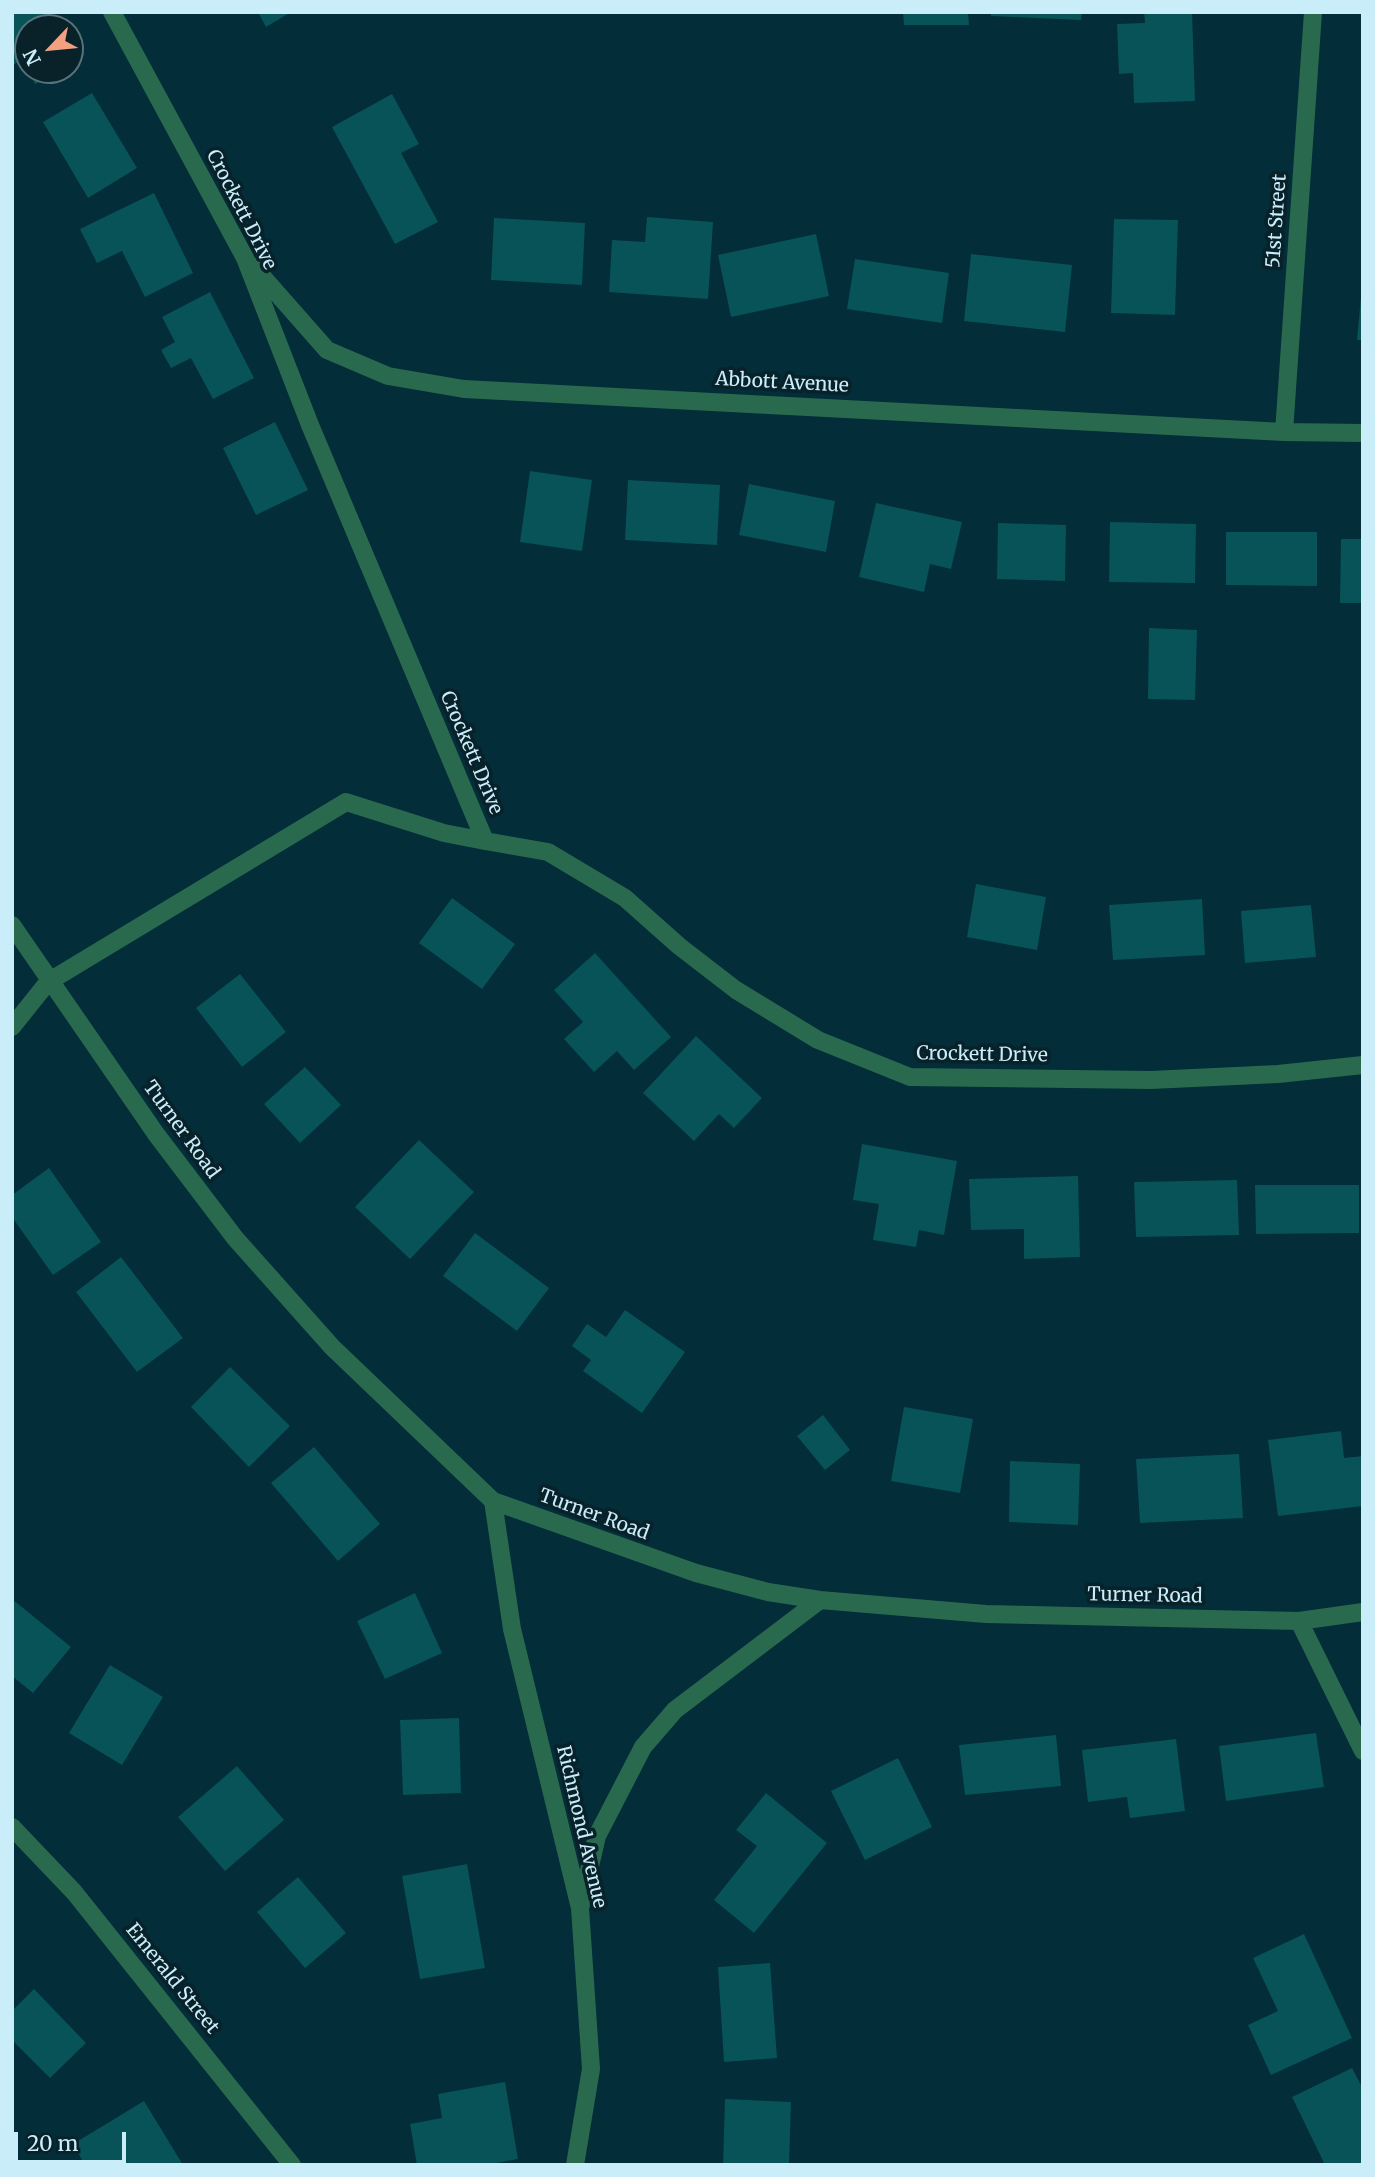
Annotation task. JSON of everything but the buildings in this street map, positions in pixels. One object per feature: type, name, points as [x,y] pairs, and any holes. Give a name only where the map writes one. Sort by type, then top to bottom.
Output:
[{"type":"street","name":"Crockett Drive","points":[[112,12],[245,258],[310,425],[485,841],[548,852],[625,898],[679,946],[736,990],[818,1040],[911,1077],[1151,1080],[1278,1074],[1363,1065]]},
{"type":"street","name":"51st Street","points":[[1284,432],[1313,12]]},
{"type":"street","name":"Abbott Avenue","points":[[245,258],[327,350],[388,376],[451,387],[1284,432],[1363,433]]},
{"type":"street","points":[[12,1027],[48,982],[345,802],[444,833],[485,841]]},
{"type":"street","name":"Turner Road","points":[[12,925],[48,982],[235,1238],[332,1347],[494,1501],[696,1573],[768,1592],[820,1600],[986,1614],[1299,1621],[1363,1612]]},
{"type":"street","name":"Richmond Avenue","points":[[494,1501],[512,1629],[580,1908],[591,2069],[575,2165]]},
{"type":"street","points":[[580,1908],[597,1836],[643,1747],[675,1710],[820,1600]]},
{"type":"street","points":[[1299,1621],[1363,1751]]},
{"type":"street","name":"Emerald Street","points":[[12,1827],[74,1892],[292,2165]]}]
